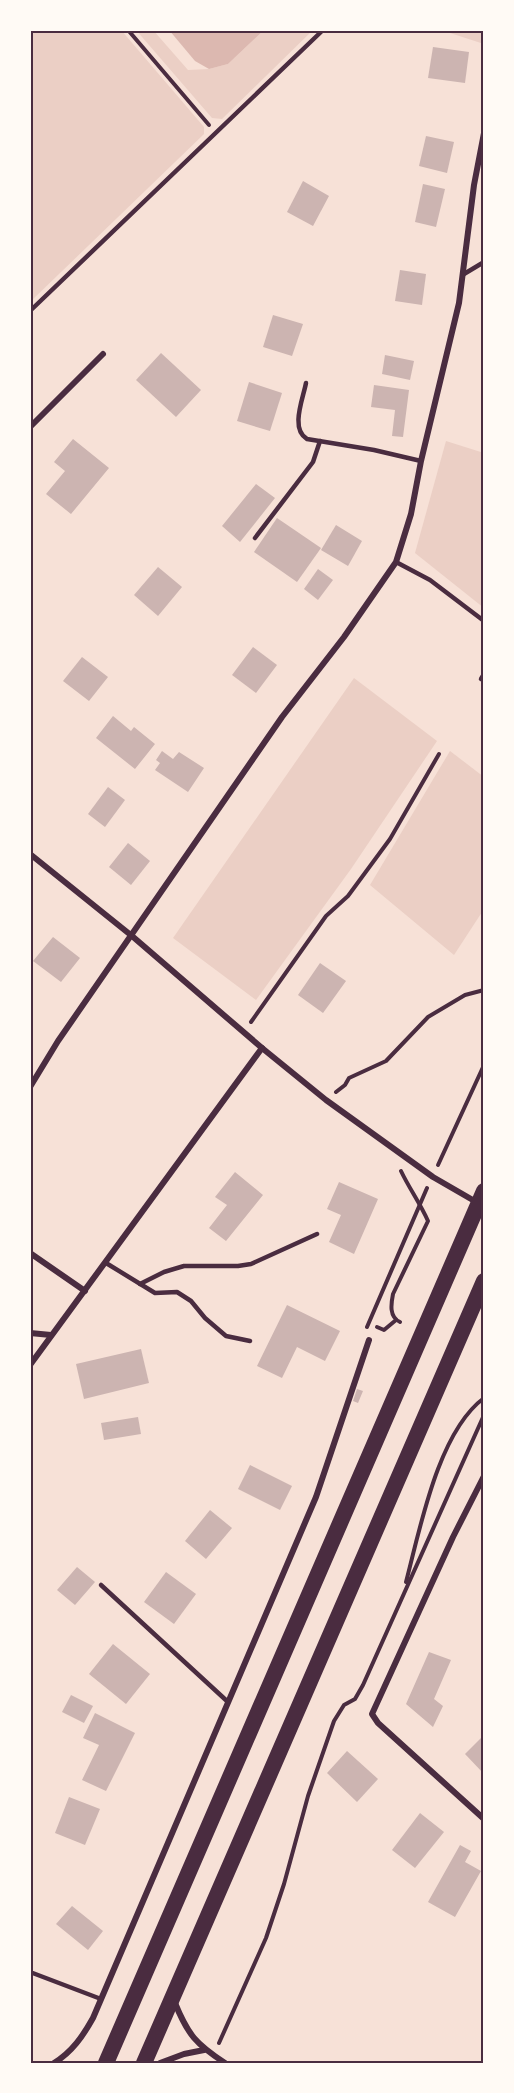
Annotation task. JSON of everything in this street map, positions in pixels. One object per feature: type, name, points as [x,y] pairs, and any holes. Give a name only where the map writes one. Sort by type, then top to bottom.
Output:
[{"type":"highway","points":[[106,2063],[482,1200]]},
{"type":"highway","points":[[144,2063],[326,1649],[484,1281]]},
{"type":"street","points":[[30,1087],[58,1041],[282,717],[344,637],[396,562],[411,514],[421,461],[459,303],[474,185],[484,133]]},
{"type":"street","points":[[30,427],[103,354]]},
{"type":"street","points":[[30,854],[132,936],[326,1100],[433,1177],[482,1200]]},
{"type":"street","points":[[30,1365],[262,1048]]},
{"type":"street","points":[[30,1253],[85,1291]]},
{"type":"street","points":[[30,1333],[51,1335]]},
{"type":"street","points":[[54,2063],[65,2056],[83,2036],[93,2018],[316,1497],[369,1340]]},
{"type":"street","points":[[484,1476],[453,1537],[372,1714],[378,1723],[484,1819]]},
{"type":"street","points":[[479,1488],[484,1495]]},
{"type":"street","points":[[172,1996],[187,2029],[204,2050],[225,2063]]},
{"type":"street","points":[[160,2063],[184,2054],[204,2050]]},
{"type":"lane","points":[[30,311],[323,30]]},
{"type":"lane","points":[[464,274],[484,262]]},
{"type":"lane","points":[[306,382],[297,427],[301,436],[421,461]]},
{"type":"lane","points":[[255,538],[313,462],[320,441]]},
{"type":"lane","points":[[396,562],[430,580],[484,621]]},
{"type":"lane","points":[[140,1284],[164,1272],[184,1266],[251,1264],[317,1234]]},
{"type":"lane","points":[[106,1263],[155,1293],[177,1292],[191,1301],[226,1336],[250,1341]]},
{"type":"lane","points":[[101,1586],[228,1702]]},
{"type":"lane","points":[[30,1972],[101,1999]]},
{"type":"path","points":[[128,30],[216,132]]},
{"type":"path","points":[[244,1032],[326,916],[348,896],[390,839],[439,754]]},
{"type":"path","points":[[326,1100],[345,1085],[349,1078],[386,1061],[428,1017],[465,995],[484,990]]},
{"type":"path","points":[[438,1165],[484,1065]]},
{"type":"path","points":[[368,1324],[384,1330],[398,1321],[391,1305],[393,1294],[428,1221],[401,1172],[399,1152]]},
{"type":"path","points":[[369,1340],[365,1332],[368,1324],[426,1192]]},
{"type":"path","points":[[482,1357],[484,1369]]},
{"type":"path","points":[[403,1594],[428,1499],[452,1436],[477,1403],[484,1398]]},
{"type":"path","points":[[213,2055],[266,1938],[334,1721],[344,1705],[356,1699],[363,1685],[484,1415]]},
{"type":"shaded area","points":[[30,30],[121,30],[204,127],[204,134],[30,302]]},
{"type":"shaded area","points":[[136,30],[153,30],[188,70],[209,69],[228,64],[264,30],[313,30],[222,119],[212,118]]},
{"type":"shaded area","points":[[169,30],[264,30],[228,64],[209,69],[195,61]]},
{"type":"shaded area","points":[[449,30],[484,30],[484,44],[447,32]]},
{"type":"shaded area","points":[[446,441],[484,453],[484,608],[415,553]]},
{"type":"shaded area","points":[[354,678],[437,741],[351,869],[256,1000],[173,938]]},
{"type":"shaded area","points":[[450,751],[484,777],[484,909],[454,955],[370,885]]},
{"type":"building","points":[[433,47],[469,52],[465,83],[428,78]]},
{"type":"building","points":[[426,136],[454,142],[447,173],[419,166]]},
{"type":"building","points":[[303,181],[329,196],[313,226],[287,212]]},
{"type":"building","points":[[423,184],[445,189],[436,227],[415,222]]},
{"type":"building","points":[[400,270],[426,274],[422,305],[395,301]]},
{"type":"building","points":[[273,315],[303,324],[292,356],[263,347]]},
{"type":"building","points":[[161,353],[201,390],[176,417],[136,380]]},
{"type":"building","points":[[385,355],[414,361],[410,380],[382,374]]},
{"type":"building","points":[[249,382],[282,393],[270,431],[237,421]]},
{"type":"building","points":[[374,385],[409,390],[403,437],[392,436],[395,410],[371,407]]},
{"type":"building","points":[[73,439],[109,468],[71,514],[46,494],[65,471],[54,462]]},
{"type":"building","points":[[256,484],[275,498],[240,542],[222,526]]},
{"type":"building","points":[[277,518],[321,548],[297,582],[254,552]]},
{"type":"building","points":[[336,525],[362,541],[348,566],[321,550]]},
{"type":"building","points":[[158,567],[182,587],[158,616],[134,595]]},
{"type":"building","points":[[318,569],[333,580],[318,600],[304,589]]},
{"type":"building","points":[[253,647],[277,665],[256,693],[232,675]]},
{"type":"building","points":[[82,657],[108,677],[89,701],[63,681]]},
{"type":"building","points":[[113,716],[131,731],[134,727],[155,744],[135,769],[96,738]]},
{"type":"building","points":[[162,751],[173,759],[179,752],[204,768],[188,792],[155,770],[160,763],[156,760]]},
{"type":"building","points":[[108,787],[125,800],[105,827],[88,814]]},
{"type":"building","points":[[128,843],[150,861],[131,885],[109,867]]},
{"type":"building","points":[[53,937],[80,958],[61,982],[33,961]]},
{"type":"building","points":[[320,963],[346,981],[323,1013],[298,995]]},
{"type":"building","points":[[235,1172],[263,1195],[226,1241],[209,1228],[227,1205],[215,1197]]},
{"type":"building","points":[[339,1182],[378,1199],[354,1254],[329,1242],[341,1215],[327,1209]]},
{"type":"building","points":[[287,1305],[340,1331],[325,1361],[297,1347],[282,1378],[257,1366]]},
{"type":"building","points":[[141,1349],[149,1383],[84,1399],[76,1364]]},
{"type":"building","points":[[357,1389],[363,1391],[358,1403],[353,1401]]},
{"type":"building","points":[[138,1417],[141,1434],[104,1440],[101,1423]]},
{"type":"building","points":[[250,1465],[292,1486],[280,1510],[238,1489]]},
{"type":"building","points":[[210,1510],[232,1528],[206,1559],[185,1541]]},
{"type":"building","points":[[77,1567],[95,1582],[75,1605],[57,1590]]},
{"type":"building","points":[[166,1572],[196,1594],[174,1624],[144,1602]]},
{"type":"building","points":[[113,1644],[150,1674],[126,1704],[89,1674]]},
{"type":"building","points":[[429,1652],[451,1660],[434,1699],[443,1706],[433,1727],[406,1704]]},
{"type":"building","points":[[71,1695],[93,1706],[84,1723],[62,1712]]},
{"type":"building","points":[[95,1713],[135,1733],[106,1791],[82,1780],[99,1745],[83,1738]]},
{"type":"building","points":[[484,1735],[484,1774],[465,1754]]},
{"type":"building","points":[[347,1751],[378,1779],[357,1802],[327,1773]]},
{"type":"building","points":[[69,1797],[100,1809],[85,1845],[55,1833]]},
{"type":"building","points":[[420,1813],[444,1832],[415,1868],[392,1850]]},
{"type":"building","points":[[460,1845],[471,1851],[465,1862],[481,1871],[455,1917],[428,1902]]},
{"type":"building","points":[[72,1906],[103,1931],[88,1950],[56,1924]]}]
